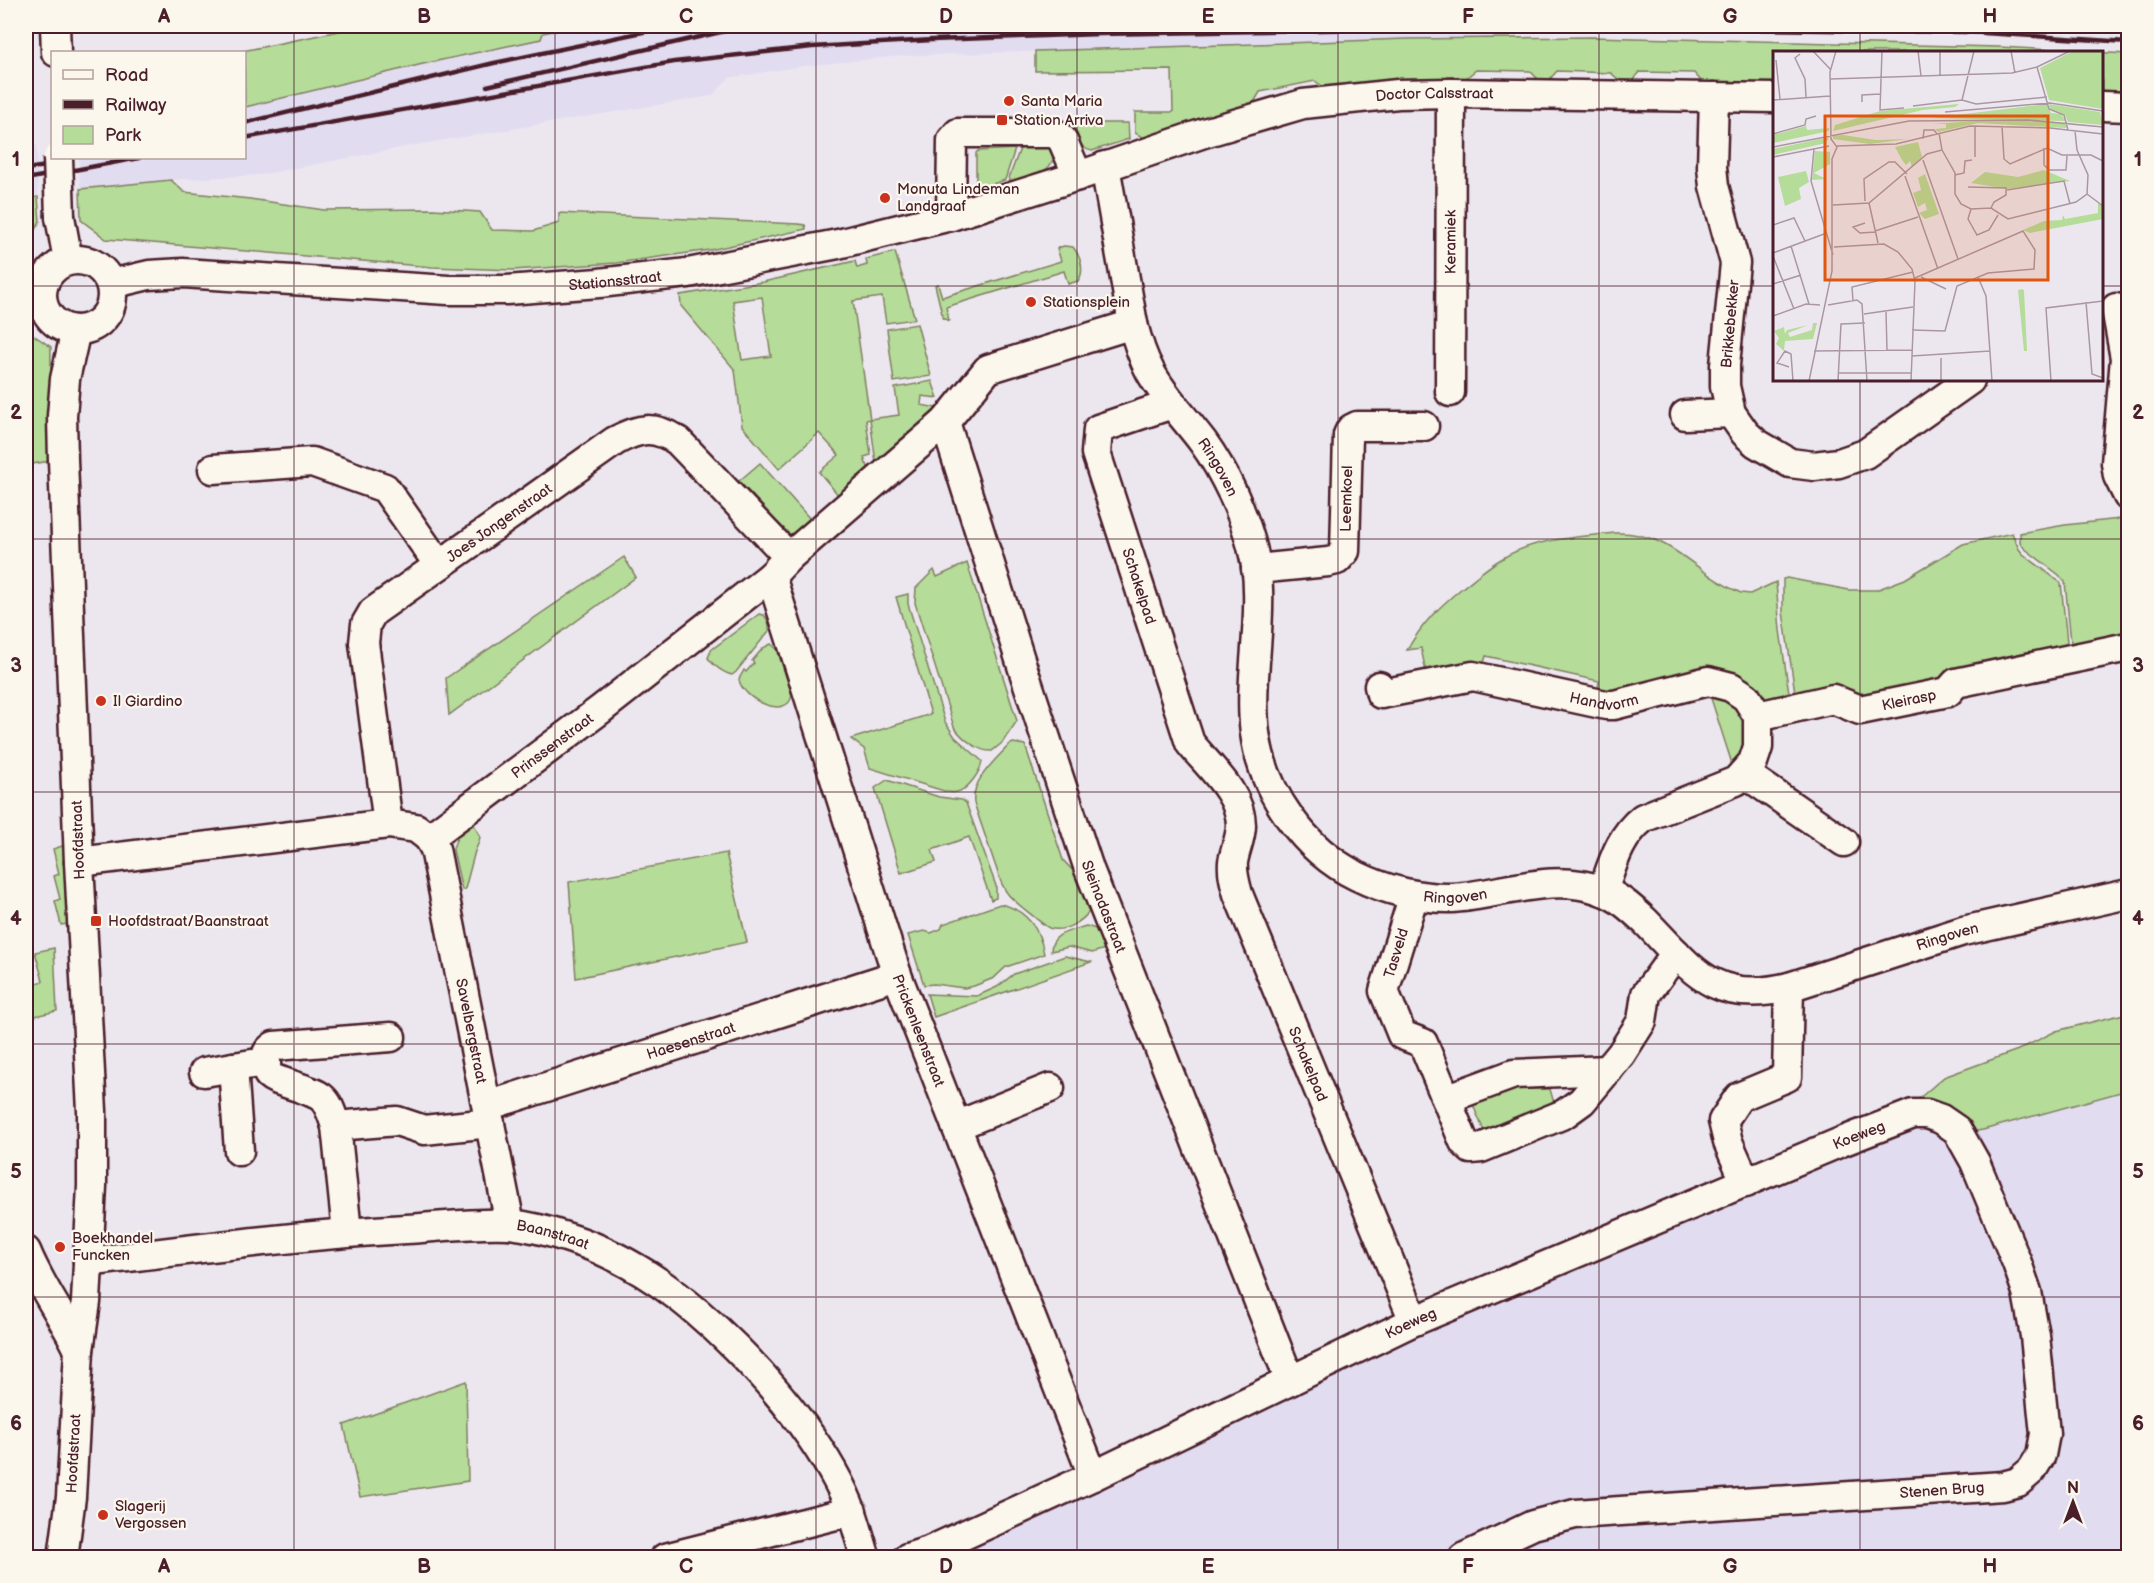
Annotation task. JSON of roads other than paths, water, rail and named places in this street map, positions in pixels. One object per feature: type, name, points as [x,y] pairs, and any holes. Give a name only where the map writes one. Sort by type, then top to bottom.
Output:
[{"type":"street","points":[[55,26],[56,51]]},
{"type":"street","name":"Keramiek","points":[[1450,93],[1450,392]]},
{"type":"street","name":"Doctor Calsstraat","points":[[1105,166],[1204,133],[1303,104],[1398,94],[1773,98]]},
{"type":"street","name":"Brikkebekker","points":[[1714,97],[1713,176],[1735,263],[1725,386],[1731,412],[1745,434],[1790,463],[1814,466],[1839,463],[1865,454],[1969,381]]},
{"type":"street","points":[[2103,106],[2128,107]]},
{"type":"street","points":[[951,216],[952,140],[958,133],[1054,133],[1062,139],[1078,176]]},
{"type":"street","points":[[58,159],[60,217],[68,260]]},
{"type":"street","points":[[945,422],[988,369],[1133,324],[1105,166]]},
{"type":"street","name":"Stationsstraat","points":[[111,284],[149,275],[183,273],[321,280],[448,290],[507,290],[599,283],[700,270],[838,244],[951,216],[1105,166]]},
{"type":"street","points":[[79,259],[90,261],[99,267],[107,275],[111,284],[113,296],[111,307],[105,317],[87,329],[76,330],[64,328],[54,322],[34,291],[53,268],[68,260],[79,259]]},
{"type":"street","points":[[2115,309],[2125,358],[2116,463],[2118,476],[2128,496]]},
{"type":"street","name":"Ringoven","points":[[1133,324],[1139,348],[1150,372],[1172,404],[1205,444],[1232,494],[1253,550],[1258,589],[1255,733],[1259,752],[1273,789],[1293,821],[1316,848],[1356,876],[1414,895],[1438,898],[1456,898],[1544,885],[1567,883],[1586,885],[1603,891],[1632,908],[1696,972],[1712,982],[1732,991],[1765,993],[1963,931],[2128,894]]},
{"type":"street","name":"Hoofdstraat","points":[[63,1557],[71,1497],[79,1350],[86,1302],[92,1111],[79,862],[62,416],[65,380],[76,330]]},
{"type":"street","name":"Schakelpad","points":[[1172,404],[1098,429],[1096,453],[1190,743],[1220,777],[1240,816],[1241,824],[1233,862],[1238,894],[1414,1321]]},
{"type":"street","points":[[1685,415],[1731,412]]},
{"type":"street","name":"Prinssenstraat","points":[[429,838],[600,710],[780,566],[945,422]]},
{"type":"street","name":"Sleinadastraat","points":[[945,422],[1089,869],[1290,1381]]},
{"type":"street","name":"Leemkoel","points":[[1256,570],[1328,562],[1337,560],[1345,551],[1348,435],[1351,429],[1357,426],[1424,426]]},
{"type":"street","name":"Joes Jongenstraat","points":[[387,824],[364,643],[366,624],[373,612],[615,441],[632,432],[646,430],[667,434],[678,441],[780,566]]},
{"type":"street","points":[[213,469],[312,462],[385,488],[438,564]]},
{"type":"street","name":"Prickenleenstraat","points":[[780,566],[897,975],[1093,1476]]},
{"type":"street","name":"Kleirasp","points":[[1758,716],[1833,699],[1860,710],[1948,692],[1956,684],[2128,647]]},
{"type":"street","name":"Handvorm","points":[[1379,686],[1381,694],[1473,676],[1605,705],[1614,705],[1708,681],[1731,687],[1746,697],[1758,716]]},
{"type":"street","points":[[1603,891],[1622,842],[1630,828],[1643,818],[1736,781],[1744,773],[1753,762],[1758,747],[1760,729],[1758,716]]},
{"type":"street","points":[[1744,773],[1845,842]]},
{"type":"street","points":[[1235,804],[1273,789]]},
{"type":"street","points":[[79,862],[387,824],[416,828],[429,838]]},
{"type":"street","name":"Savelbergstraat","points":[[429,838],[435,849],[510,1224]]},
{"type":"street","name":"Tasveld","points":[[1414,895],[1384,991],[1402,1035],[1423,1043],[1464,1142],[1469,1148],[1478,1149],[1564,1114],[1582,1101],[1621,1054],[1642,1021],[1646,994],[1676,953]]},
{"type":"street","name":"Haesenstraat","points":[[336,1126],[397,1121],[424,1130],[489,1115],[897,975]]},
{"type":"street","points":[[1746,1183],[1728,1142],[1723,1121],[1739,1097],[1787,1077],[1789,987]]},
{"type":"street","points":[[347,1232],[336,1126],[329,1107],[322,1098],[296,1084],[273,1078],[267,1071],[267,1051],[279,1045],[391,1037]]},
{"type":"street","points":[[204,1072],[266,1062]]},
{"type":"street","points":[[233,1067],[239,1151]]},
{"type":"street","points":[[1446,1099],[1514,1074],[1608,1070]]},
{"type":"street","points":[[956,1126],[1050,1088]]},
{"type":"street","name":"Koeweg","points":[[922,1555],[1093,1476],[1414,1321],[1893,1121],[1913,1114],[1927,1114]]},
{"type":"street","name":"Stenen Brug","points":[[1473,1556],[1533,1525],[1575,1514],[2003,1486],[2018,1482],[2032,1470],[2041,1455],[2045,1434],[2035,1336],[2027,1292],[1975,1162],[1957,1130],[1941,1119],[1927,1114]]},
{"type":"street","name":"Baanstraat","points":[[88,1262],[347,1232],[510,1224],[570,1238],[618,1257],[663,1284],[702,1315],[760,1371],[797,1419],[837,1481],[852,1511],[866,1557]]},
{"type":"street","points":[[26,1251],[36,1276],[69,1329],[79,1350]]},
{"type":"street","points":[[665,1557],[852,1511]]},
{"type":"railway","points":[[246,123],[494,63],[672,26]]},
{"type":"railway","points":[[487,86],[747,26]]},
{"type":"railway","points":[[246,138],[674,62],[812,47],[932,40],[1101,34],[1542,26],[1967,32],[2128,42]]},
{"type":"railway","points":[[49,161],[63,159]]},
{"type":"railway","points":[[26,179],[134,159]]},
{"type":"railway","points":[[26,169],[60,164]]},
{"type":"place","name":"Santa Maria","points":[[1009,101]]},
{"type":"place","name":"Station Arriva","points":[[1002,120]]},
{"type":"place","name":"Monuta Lindeman Landgraaf","points":[[885,198]]},
{"type":"place","name":"Stationsplein","points":[[1031,302]]},
{"type":"place","name":"Il Giardino","points":[[101,701]]},
{"type":"place","name":"Hoofdstraat/Baanstraat","points":[[96,921]]},
{"type":"place","name":"Boekhandel Funcken","points":[[60,1247]]},
{"type":"place","name":"Slagerij Vergossen","points":[[103,1515]]}]
